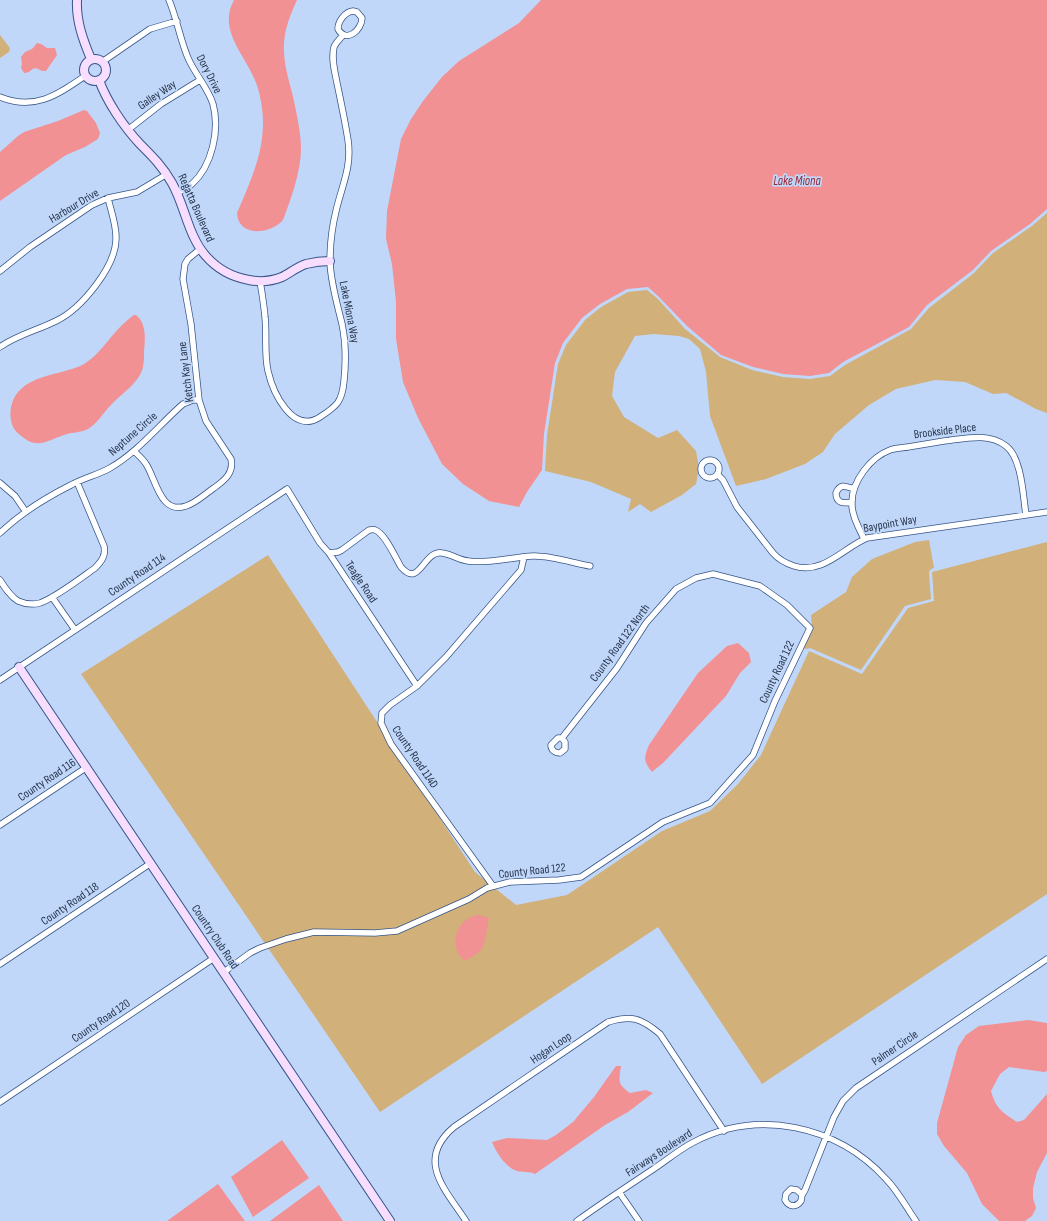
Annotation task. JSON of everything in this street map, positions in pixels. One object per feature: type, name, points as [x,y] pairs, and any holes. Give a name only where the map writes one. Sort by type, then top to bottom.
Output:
[{"type":"street","points":[[77,0],[77,15],[91,59]]},
{"type":"street","name":"Dory Drive","points":[[170,0],[184,47],[213,104],[215,120],[215,136],[209,158],[199,176],[186,188],[176,193]]},
{"type":"street","points":[[353,11],[357,12],[362,18],[361,26],[354,34],[347,36],[343,35],[338,29],[339,22],[346,13],[353,11]]},
{"type":"street","points":[[102,62],[150,28],[177,20]]},
{"type":"street","name":"Lake Miona Way","points":[[260,281],[265,317],[266,359],[270,380],[279,399],[297,419],[304,422],[317,419],[337,405],[343,394],[346,365],[342,325],[332,284],[330,261],[334,222],[349,161],[348,140],[334,61],[334,47],[343,35]]},
{"type":"street","points":[[91,59],[97,59],[102,62],[106,68],[106,72],[99,80],[93,81],[85,76],[84,66],[88,61],[91,59]]},
{"type":"street","points":[[0,97],[22,102],[34,102],[51,98],[85,76]]},
{"type":"street","name":"Regatta Boulevard","points":[[99,80],[107,98],[129,129],[140,143],[160,163],[167,174],[200,248],[214,264],[237,277],[250,281],[260,281],[282,277],[305,265],[330,261]]},
{"type":"street","name":"Galley Way","points":[[129,129],[161,104],[200,80]]},
{"type":"street","name":"Harbour Drive","points":[[0,271],[54,230],[96,203],[108,198],[137,192],[167,174]]},
{"type":"street","points":[[0,346],[57,321],[83,300],[102,276],[111,261],[116,244],[116,228],[108,198]]},
{"type":"street","name":"Ketch Kay Lane","points":[[134,451],[146,465],[161,497],[170,505],[178,507],[190,504],[224,481],[231,471],[231,459],[211,430],[199,400],[191,324],[183,278],[185,264],[188,259],[200,248]]},
{"type":"street","name":"Neptune Circle","points":[[0,533],[26,512],[77,482],[109,468],[134,451],[183,404],[193,400],[199,400]]},
{"type":"street","name":"Brookside Place","points":[[864,539],[854,514],[852,502],[854,489],[861,475],[873,460],[890,450],[978,437],[989,438],[1006,446],[1013,455],[1019,467],[1026,515]]},
{"type":"street","name":"Baypoint Way","points":[[717,474],[723,480],[736,507],[754,531],[778,558],[787,564],[799,568],[812,568],[825,564],[856,542],[864,539],[1047,512]]},
{"type":"street","points":[[0,580],[12,597],[23,603],[38,604],[52,597],[95,568],[104,557],[104,546],[77,482]]},
{"type":"street","points":[[0,483],[15,496],[26,512]]},
{"type":"street","points":[[852,502],[840,502],[836,497],[836,492],[840,486],[844,485],[854,489]]},
{"type":"street","name":"Teagle Road","points":[[286,490],[320,544],[329,553],[418,686]]},
{"type":"street","name":"County Road 114","points":[[0,680],[286,490]]},
{"type":"street","points":[[329,553],[338,552],[369,530],[375,530],[381,534],[401,567],[405,572],[410,574],[417,572],[435,553],[441,553],[473,562],[540,556],[590,566]]},
{"type":"street","name":"County Road 114D","points":[[493,886],[391,744],[383,729],[381,720],[382,713],[390,705],[418,686],[488,609],[520,570],[524,557]]},
{"type":"street","name":"County Road 122 North","points":[[562,738],[617,668],[646,623],[676,589],[696,578],[713,574],[760,586],[787,604],[810,628]]},
{"type":"street","points":[[52,597],[75,630]]},
{"type":"street","name":"County Road 122","points":[[224,972],[250,953],[286,939],[314,932],[376,933],[396,931],[469,899],[493,886],[510,882],[559,880],[581,876],[663,822],[710,803],[753,755],[775,701],[810,628]]},
{"type":"street","name":"Country Club Road","points":[[19,667],[87,766],[390,1221]]},
{"type":"street","name":"County Road 116","points":[[0,824],[87,766]]},
{"type":"street","name":"County Road 118","points":[[0,964],[151,863]]},
{"type":"street","name":"County Road 120","points":[[0,1102],[214,958]]},
{"type":"street","name":"Palmer Circle","points":[[802,1195],[834,1117],[843,1101],[856,1088],[1047,959]]},
{"type":"street","name":"Hogan Loop","points":[[466,1221],[440,1181],[435,1170],[435,1158],[438,1147],[444,1135],[608,1022],[622,1018],[635,1019],[649,1024],[660,1034],[724,1131]]},
{"type":"street","name":"Fairways Boulevard","points":[[577,1221],[692,1143],[724,1131],[767,1125],[792,1126],[827,1136],[846,1145],[861,1155],[877,1169],[887,1180],[916,1221]]},
{"type":"street","points":[[620,1192],[639,1221]]},
{"type":"shaded area","points":[[0,35],[10,48],[9,52],[0,58]]},
{"type":"shaded area","points":[[1047,213],[1047,413],[1036,409],[1006,393],[993,394],[965,382],[935,380],[896,389],[869,405],[835,434],[823,452],[805,464],[766,479],[736,486],[710,416],[706,372],[700,349],[689,339],[679,336],[654,334],[635,336],[615,372],[612,396],[624,417],[658,438],[677,430],[696,451],[699,468],[696,484],[682,495],[651,512],[640,504],[628,512],[631,499],[591,482],[545,471],[547,435],[558,364],[566,345],[585,320],[601,307],[628,292],[647,290],[658,299],[685,329],[720,357],[752,370],[783,377],[810,379],[830,376],[845,365],[911,329],[929,308],[974,273],[993,253],[1032,226]]},
{"type":"shaded area","points":[[929,540],[934,568],[929,572],[931,599],[905,606],[861,670],[810,648],[803,648],[812,628],[811,615],[846,592],[852,577],[872,559],[915,542]]},
{"type":"shaded area","points":[[1047,542],[1047,894],[762,1084],[658,927],[380,1112],[81,674],[268,555],[475,872],[516,905],[567,895],[662,831],[710,811],[738,784],[761,755],[809,651],[862,674],[908,608],[934,601],[932,572]]},
{"type":"water","points":[[234,0],[297,0],[286,31],[284,56],[300,131],[301,158],[292,194],[283,220],[270,229],[263,231],[249,230],[243,226],[239,221],[237,213],[258,158],[261,147],[263,123],[261,100],[256,83],[230,31],[230,11]]},
{"type":"water","name":"Lake Miona","points":[[541,0],[1047,0],[1047,209],[1030,224],[991,251],[973,270],[927,305],[909,327],[843,362],[829,373],[810,376],[783,374],[753,367],[721,355],[687,326],[648,287],[627,289],[600,304],[582,318],[563,343],[555,363],[544,434],[542,470],[519,507],[489,501],[463,484],[442,464],[418,418],[403,382],[396,339],[396,302],[392,264],[386,239],[387,211],[401,139],[411,119],[423,101],[442,77],[459,61],[519,23]]},
{"type":"water","points":[[37,43],[47,48],[55,48],[57,55],[46,71],[36,68],[24,73],[21,68],[21,57],[25,52],[32,49]]},
{"type":"water","points":[[84,110],[87,111],[96,123],[100,133],[98,139],[85,147],[66,155],[0,201],[0,152],[24,132],[58,121]]},
{"type":"water","points":[[134,315],[140,319],[144,327],[145,342],[143,367],[134,383],[94,424],[88,429],[67,434],[42,443],[26,440],[14,429],[10,413],[18,392],[33,381],[76,368],[88,362],[120,327]]},
{"type":"water","points":[[738,643],[749,653],[751,662],[740,673],[726,696],[663,763],[652,772],[645,759],[649,745],[698,673],[727,646]]},
{"type":"water","points":[[479,915],[489,918],[484,943],[481,950],[465,961],[456,949],[455,941],[457,934],[465,921],[471,917]]},
{"type":"water","points":[[1028,1020],[1047,1023],[1047,1071],[1044,1072],[1009,1067],[1000,1074],[991,1091],[1000,1110],[1017,1122],[1024,1120],[1047,1094],[1047,1153],[1037,1172],[1033,1188],[1033,1198],[1036,1208],[1032,1216],[1025,1221],[999,1221],[982,1204],[967,1173],[944,1146],[937,1134],[937,1123],[958,1047],[966,1035],[979,1026]]},
{"type":"water","points":[[616,1066],[621,1066],[620,1082],[630,1093],[646,1090],[653,1093],[628,1112],[605,1125],[535,1174],[517,1171],[502,1159],[492,1142],[507,1138],[547,1140],[556,1135],[573,1122],[594,1097]]},
{"type":"water","points":[[282,1140],[309,1178],[253,1217],[231,1177]]},
{"type":"water","points":[[218,1184],[245,1221],[167,1221]]},
{"type":"water","points":[[319,1185],[343,1221],[270,1221]]}]
